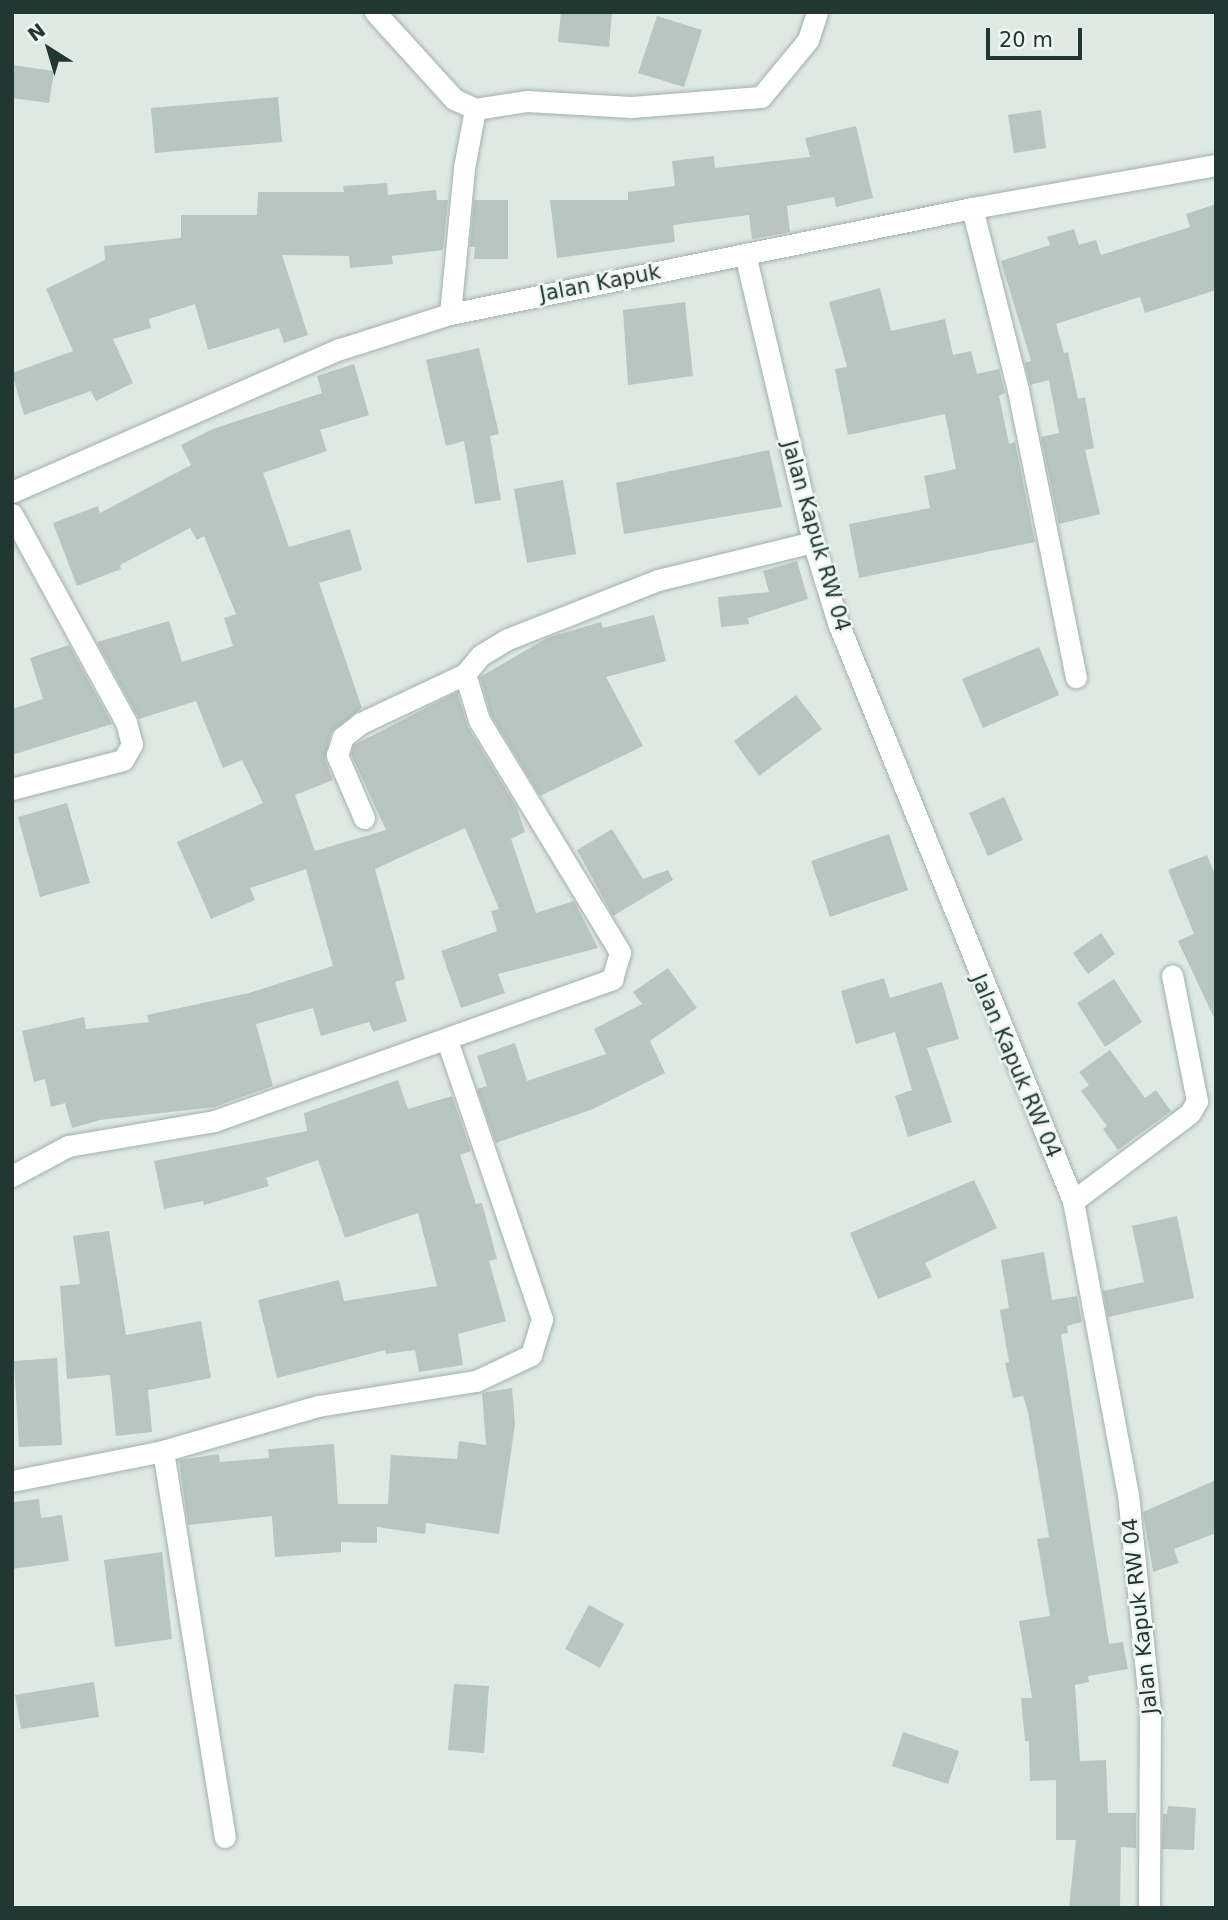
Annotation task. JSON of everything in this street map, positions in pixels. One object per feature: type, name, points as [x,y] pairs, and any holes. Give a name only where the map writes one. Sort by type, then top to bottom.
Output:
[{"type":"street","points":[[374,12],[454,99],[475,109],[527,101],[631,107],[761,97],[808,40],[817,12]]},
{"type":"street","points":[[450,313],[464,168],[475,109]]},
{"type":"street","name":"Jalan Kapuk","points":[[12,492],[340,349],[450,313],[972,208],[1216,165]]},
{"type":"street","points":[[972,208],[1018,390],[1076,677]]},
{"type":"street","name":"Jalan Kapuk RW 04","points":[[745,254],[813,542],[838,623],[990,1007],[1073,1201],[1128,1494],[1150,1709],[1149,1908]]},
{"type":"street","points":[[12,513],[126,722],[132,744],[123,760],[12,789]]},
{"type":"street","points":[[364,818],[337,755],[343,737],[361,723],[465,674],[481,655],[508,639],[658,580],[813,542]]},
{"type":"street","points":[[12,1176],[68,1146],[214,1121],[612,979],[620,952],[479,720],[465,674]]},
{"type":"street","points":[[1073,1201],[1190,1113],[1197,1101],[1172,975]]},
{"type":"street","points":[[12,1481],[163,1451],[318,1406],[476,1381],[531,1355],[542,1319],[447,1040]]},
{"type":"street","points":[[163,1451],[225,1837]]},
{"type":"building","points":[[561,12],[612,12],[609,47],[558,42]]},
{"type":"building","points":[[657,16],[702,30],[684,87],[638,73]]},
{"type":"building","points":[[12,65],[54,71],[49,103],[12,98]]},
{"type":"building","points":[[278,97],[282,142],[155,153],[151,108]]},
{"type":"building","points":[[1041,110],[1046,148],[1014,153],[1008,115]]},
{"type":"building","points":[[856,126],[873,198],[836,207],[834,197],[787,206],[790,232],[752,239],[749,215],[673,225],[675,242],[557,258],[550,200],[628,200],[628,192],[675,186],[672,161],[714,156],[715,168],[810,157],[805,138]]},
{"type":"building","points":[[387,183],[388,195],[436,190],[437,200],[448,200],[443,250],[392,256],[393,264],[350,268],[349,256],[282,255],[308,335],[284,343],[279,328],[208,350],[195,304],[149,319],[151,328],[113,339],[133,383],[96,401],[91,391],[24,415],[12,373],[73,351],[46,289],[105,260],[104,246],[181,238],[181,215],[257,215],[258,192],[344,192],[343,186]]},
{"type":"building","points":[[474,200],[508,200],[508,259],[474,259],[475,247],[470,247]]},
{"type":"building","points":[[1216,204],[1216,290],[1145,313],[1140,297],[1056,324],[1064,353],[1068,352],[1078,399],[1085,397],[1094,448],[1085,450],[1100,514],[1059,524],[1041,437],[1059,433],[1049,380],[1030,385],[1025,363],[1031,361],[1001,261],[1050,245],[1047,237],[1074,229],[1079,245],[1096,240],[1101,255],[1190,227],[1186,214]]},
{"type":"building","points":[[880,288],[891,331],[945,319],[953,355],[971,351],[977,374],[999,369],[1005,393],[999,396],[1009,444],[1015,442],[1035,542],[859,578],[849,524],[930,508],[924,476],[956,469],[945,414],[848,435],[835,369],[847,367],[829,302]]},
{"type":"building","points":[[685,302],[693,376],[628,385],[623,310]]},
{"type":"building","points":[[479,348],[499,434],[490,436],[501,500],[475,504],[464,441],[446,446],[426,360]]},
{"type":"building","points":[[354,364],[369,415],[320,430],[327,451],[263,473],[289,547],[350,529],[362,570],[319,583],[362,708],[331,733],[325,759],[333,780],[295,795],[315,851],[386,830],[351,754],[354,745],[457,692],[468,727],[517,808],[525,832],[511,839],[536,913],[574,901],[598,948],[498,974],[505,993],[461,1008],[441,951],[497,931],[491,911],[499,909],[465,828],[375,869],[405,979],[395,982],[407,1021],[373,1032],[369,1022],[321,1036],[313,1008],[256,1024],[273,1086],[214,1107],[100,1120],[72,1128],[65,1103],[51,1107],[45,1079],[34,1082],[22,1031],[84,1017],[86,1029],[149,1022],[147,1015],[249,993],[333,966],[306,869],[250,888],[255,900],[211,919],[177,842],[263,803],[242,760],[223,768],[196,701],[139,719],[97,642],[169,621],[182,662],[233,646],[224,618],[236,614],[204,536],[197,540],[190,528],[120,565],[121,569],[77,586],[53,523],[98,506],[100,513],[191,465],[181,445],[213,429],[322,393],[317,376]]},
{"type":"building","points":[[769,450],[782,507],[624,534],[616,483]]},
{"type":"building","points":[[563,480],[576,554],[527,563],[514,489]]},
{"type":"building","points":[[797,561],[808,599],[748,618],[749,624],[721,627],[718,597],[769,592],[763,571]]},
{"type":"building","points":[[654,615],[666,661],[606,677],[643,746],[540,796],[491,715],[480,677],[547,638],[601,622],[603,628]]},
{"type":"building","points":[[69,645],[112,724],[12,755],[12,709],[43,699],[30,658]]},
{"type":"building","points":[[1039,647],[1059,695],[983,728],[962,679]]},
{"type":"building","points":[[796,695],[822,729],[759,776],[734,741]]},
{"type":"building","points":[[1004,797],[1023,840],[988,856],[969,813]]},
{"type":"building","points":[[67,803],[90,883],[40,897],[18,817]]},
{"type":"building","points":[[612,829],[643,879],[668,870],[673,880],[613,916],[577,850]]},
{"type":"building","points":[[889,834],[908,890],[830,917],[811,861]]},
{"type":"building","points":[[1207,855],[1216,877],[1216,1022],[1178,941],[1194,934],[1168,870]]},
{"type":"building","points":[[1101,933],[1115,954],[1088,974],[1073,953]]},
{"type":"building","points":[[668,968],[697,1008],[650,1041],[665,1073],[593,1109],[496,1143],[477,1089],[487,1086],[477,1056],[515,1043],[527,1081],[606,1054],[594,1029],[642,1004],[633,992]]},
{"type":"building","points":[[884,978],[890,998],[942,982],[959,1039],[927,1048],[952,1122],[908,1137],[895,1096],[912,1090],[895,1032],[856,1044],[841,991]]},
{"type":"building","points":[[1114,979],[1142,1022],[1105,1047],[1077,1003]]},
{"type":"building","points":[[1110,1050],[1145,1098],[1156,1090],[1171,1111],[1118,1150],[1103,1129],[1107,1126],[1081,1091],[1089,1085],[1079,1072]]},
{"type":"building","points":[[398,1080],[408,1109],[452,1096],[471,1151],[460,1155],[476,1204],[482,1203],[497,1259],[489,1261],[506,1321],[458,1334],[463,1365],[419,1372],[415,1350],[386,1354],[385,1350],[277,1378],[258,1300],[339,1280],[344,1301],[437,1286],[418,1213],[345,1238],[318,1160],[266,1178],[269,1186],[204,1205],[203,1201],[164,1209],[154,1161],[307,1131],[304,1113]]},
{"type":"building","points":[[974,1180],[997,1228],[925,1263],[932,1277],[878,1299],[850,1233]]},
{"type":"building","points":[[1177,1216],[1194,1298],[1108,1317],[1103,1291],[1144,1282],[1132,1226]]},
{"type":"building","points":[[109,1231],[126,1335],[201,1321],[211,1378],[148,1390],[152,1432],[116,1436],[110,1375],[67,1379],[60,1286],[80,1284],[73,1236]]},
{"type":"building","points":[[1044,1252],[1052,1300],[1077,1296],[1082,1322],[1067,1326],[1068,1333],[1061,1334],[1109,1644],[1123,1642],[1128,1669],[1088,1676],[1089,1682],[1075,1685],[1080,1761],[1106,1760],[1108,1813],[1136,1813],[1136,1848],[1121,1847],[1120,1908],[1069,1908],[1076,1840],[1056,1840],[1056,1780],[1030,1781],[1029,1741],[1025,1741],[1021,1698],[1032,1698],[1019,1621],[1050,1616],[1037,1539],[1049,1537],[1028,1412],[1023,1396],[1013,1398],[1005,1363],[1009,1362],[1000,1310],[1009,1308],[1001,1260]]},
{"type":"building","points":[[57,1358],[62,1445],[19,1447],[14,1361]]},
{"type":"building","points":[[512,1388],[515,1424],[499,1534],[426,1523],[425,1534],[377,1527],[377,1543],[341,1542],[341,1552],[275,1557],[272,1516],[188,1525],[179,1460],[219,1454],[220,1462],[269,1458],[268,1449],[334,1444],[338,1504],[388,1504],[391,1455],[457,1459],[459,1441],[486,1445],[482,1393]]},
{"type":"building","points":[[1216,1480],[1216,1533],[1174,1549],[1179,1563],[1153,1572],[1143,1512]]},
{"type":"building","points":[[39,1499],[41,1518],[62,1515],[69,1561],[12,1569],[14,1502]]},
{"type":"building","points":[[162,1552],[172,1639],[115,1647],[104,1560]]},
{"type":"building","points":[[589,1605],[624,1624],[600,1668],[565,1649]]},
{"type":"building","points":[[94,1682],[99,1717],[21,1729],[15,1695]]},
{"type":"building","points":[[454,1684],[489,1686],[484,1753],[448,1750]]},
{"type":"building","points":[[903,1732],[959,1751],[948,1784],[892,1766]]},
{"type":"building","points":[[1168,1806],[1196,1808],[1194,1850],[1162,1849],[1163,1814],[1167,1814]]}]
